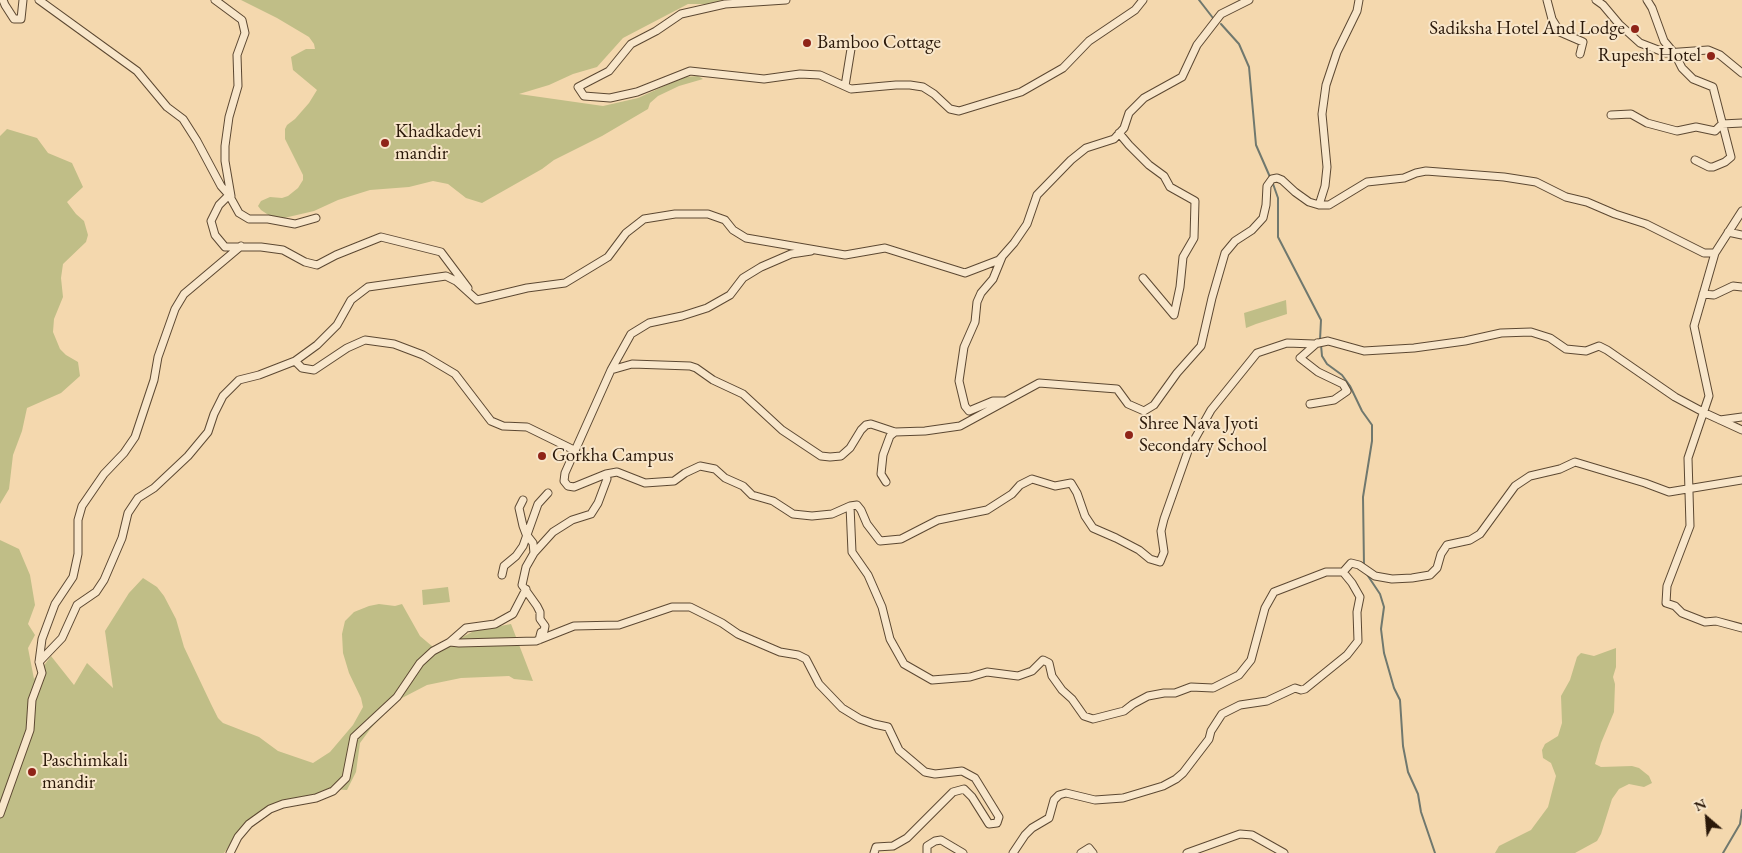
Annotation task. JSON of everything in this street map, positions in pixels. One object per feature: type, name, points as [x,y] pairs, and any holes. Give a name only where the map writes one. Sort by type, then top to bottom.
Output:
[{"type":"street","points":[[4,0],[14,19],[21,19],[22,0]]},
{"type":"street","points":[[39,0],[137,71],[167,107],[183,119],[197,140],[221,186],[239,213],[249,219],[268,219],[295,224],[316,218]]},
{"type":"street","points":[[215,0],[242,20],[246,33],[237,54],[238,86],[229,117],[225,146],[230,197]]},
{"type":"street","points":[[786,0],[725,4],[681,14],[656,31],[631,44],[610,71],[578,87],[584,96],[610,98],[637,92],[690,71],[764,79],[800,74],[820,75],[851,89],[896,85],[923,87],[934,94],[950,109],[959,111],[1021,92],[1063,68],[1089,41],[1135,10],[1143,0]]},
{"type":"street","points":[[477,300],[527,288],[565,283],[608,257],[626,232],[644,219],[675,214],[708,214],[725,220],[733,230],[746,238],[845,255],[885,248],[965,273],[999,260],[1027,224],[1038,195],[1071,160],[1086,148],[1114,139],[1124,128],[1129,112],[1144,98],[1182,77],[1197,45],[1221,14],[1249,0]]},
{"type":"street","points":[[1319,205],[1325,186],[1327,167],[1322,114],[1326,85],[1337,52],[1357,11],[1359,0]]},
{"type":"street","points":[[1547,0],[1552,19],[1560,32],[1584,42],[1580,54]]},
{"type":"street","points":[[1596,0],[1640,43],[1666,54],[1708,50],[1720,55],[1742,73]]},
{"type":"street","points":[[1647,0],[1652,8],[1664,41],[1675,53],[1682,68],[1693,79],[1712,87],[1731,156],[1725,162],[1714,167],[1709,167],[1695,160]]},
{"type":"street","points":[[845,86],[850,49]]},
{"type":"street","points":[[1611,115],[1631,114],[1647,123],[1677,131],[1696,128],[1714,131],[1722,124],[1742,123]]},
{"type":"street","points":[[1120,133],[1149,165],[1164,176],[1170,187],[1195,201],[1194,238],[1182,257],[1180,287],[1174,314],[1144,278]]},
{"type":"street","points":[[611,370],[632,364],[690,366],[696,368],[713,380],[743,394],[782,430],[821,456],[841,456],[850,448],[860,430],[866,425],[871,424],[895,432],[925,431],[960,426],[1039,383],[1117,389],[1128,404],[1144,411],[1154,405],[1177,373],[1201,346],[1225,252],[1235,241],[1252,230],[1263,218],[1269,182],[1277,178],[1302,197],[1319,205],[1329,205],[1367,182],[1404,178],[1416,172],[1426,171],[1504,177],[1536,182],[1566,197],[1587,202],[1646,224],[1704,253],[1715,253]]},
{"type":"street","points":[[230,197],[219,205],[211,221],[215,235],[226,247],[261,247],[283,250],[305,262],[317,265],[336,255],[381,237],[441,252],[477,300]]},
{"type":"street","points":[[1742,211],[1715,253],[1694,326],[1709,396],[1705,413],[1688,458],[1690,526],[1667,586],[1666,603],[1674,606],[1682,613],[1705,622],[1716,621],[1742,628]]},
{"type":"street","points":[[1728,232],[1742,235]]},
{"type":"street","points":[[0,814],[30,730],[32,700],[42,673],[39,662],[42,639],[55,604],[73,577],[78,554],[78,520],[82,506],[104,474],[124,453],[135,437],[154,380],[158,357],[175,309],[184,294],[240,247]]},
{"type":"street","points":[[824,251],[806,251],[791,254],[760,267],[743,278],[730,295],[707,308],[649,323],[630,334],[611,370],[565,472],[564,481],[568,486],[574,487],[606,474],[617,472],[645,483],[674,481],[700,466],[715,469],[725,478],[743,486],[752,495],[773,501],[793,514],[812,516],[832,514],[857,505],[867,524],[880,542],[901,539],[938,520],[988,510],[1012,494],[1020,484],[1032,479],[1055,486],[1071,483],[1077,493],[1085,516],[1093,528],[1139,550],[1150,560],[1160,562],[1164,552],[1160,531],[1164,519],[1188,451],[1211,410],[1256,353],[1287,343],[1328,342],[1364,351],[1414,348],[1465,341],[1501,333],[1531,332],[1550,338],[1566,349],[1586,352],[1599,346],[1675,397],[1742,430]]},
{"type":"street","points":[[1002,257],[993,279],[981,293],[977,302],[975,322],[964,347],[959,381],[965,406],[970,411],[993,401],[1007,401]]},
{"type":"street","points":[[39,662],[62,638],[77,605],[96,592],[104,580],[122,538],[128,514],[138,498],[154,488],[188,456],[208,432],[223,396],[239,380],[259,375],[295,361],[324,339],[337,325],[351,300],[368,287],[446,276],[477,300]]},
{"type":"street","points":[[1704,294],[1714,295],[1734,286],[1742,287]]},
{"type":"street","points":[[295,361],[302,368],[314,370],[347,348],[365,340],[394,344],[422,355],[455,374],[491,421],[503,426],[527,427],[574,450]]},
{"type":"street","points":[[1310,404],[1334,400],[1347,390],[1343,384],[1318,372],[1300,358],[1317,343]]},
{"type":"street","points":[[1720,420],[1742,417]]},
{"type":"street","points":[[886,482],[881,474],[883,455],[890,436],[895,432]]},
{"type":"street","points":[[850,506],[852,552],[868,575],[882,607],[890,639],[904,664],[932,680],[970,677],[986,672],[1018,676],[1032,671],[1042,660],[1049,663],[1052,676],[1084,716],[1093,719],[1124,711],[1148,696],[1175,693],[1191,687],[1213,688],[1239,675],[1251,660],[1264,608],[1274,592],[1326,572],[1343,572],[1351,563],[1359,564],[1375,576],[1392,579],[1430,575],[1437,568],[1441,554],[1447,545],[1470,540],[1480,534],[1516,486],[1530,476],[1560,469],[1576,462],[1669,492],[1742,480]]},
{"type":"street","points":[[539,640],[540,632],[544,631],[545,626],[540,619],[540,612],[522,585],[522,577],[526,567],[534,553],[553,532],[572,520],[591,514],[598,503],[607,479],[606,474]]},
{"type":"street","points":[[502,575],[504,566],[516,556],[528,535],[531,520],[538,504],[548,493]]},
{"type":"street","points":[[523,500],[519,508],[523,526],[534,543],[534,553]]},
{"type":"street","points":[[1013,853],[1032,828],[1049,818],[1054,800],[1059,795],[1066,793],[1095,800],[1123,798],[1164,786],[1183,773],[1209,739],[1211,731],[1222,714],[1240,705],[1267,701],[1295,688],[1305,689],[1347,655],[1358,642],[1357,612],[1360,597],[1343,572]]},
{"type":"street","points":[[230,853],[238,837],[249,824],[270,809],[284,804],[316,798],[333,791],[346,778],[354,737],[397,697],[420,663],[433,651],[450,642],[466,628],[495,624],[513,614],[526,589]]},
{"type":"street","points":[[450,642],[539,640],[574,626],[620,625],[672,607],[690,607],[722,623],[738,634],[780,652],[798,655],[806,659],[819,684],[842,708],[860,719],[888,727],[898,750],[925,772],[935,774],[962,771],[975,778],[999,817],[997,823],[989,824],[972,797],[964,789],[953,792],[907,838],[893,846],[876,847],[874,853]]},
{"type":"street","points":[[1187,853],[1240,834],[1252,835],[1284,853]]},
{"type":"street","points":[[922,853],[927,853],[927,846],[941,840],[963,853]]},
{"type":"street","points":[[1080,853],[1089,848],[1093,853]]},
{"type":"shaded area","points":[[241,0],[723,0],[710,4],[688,4],[623,38],[597,67],[519,94],[603,106],[638,98],[684,77],[698,76],[703,79],[679,86],[658,96],[650,103],[648,109],[602,136],[554,160],[542,169],[482,203],[466,198],[448,184],[433,181],[409,187],[370,190],[338,200],[314,211],[284,218],[270,216],[258,206],[261,201],[270,197],[282,198],[288,196],[298,188],[303,180],[303,175],[285,139],[285,129],[309,103],[317,90],[293,70],[291,57],[306,49],[315,49],[309,37]]},
{"type":"shaded area","points":[[7,129],[37,138],[48,153],[72,163],[83,187],[67,202],[84,221],[88,235],[86,242],[63,264],[61,278],[63,297],[54,319],[53,332],[60,349],[78,362],[80,376],[61,393],[27,408],[22,431],[13,455],[9,489],[0,504],[0,136]]},
{"type":"shaded area","points":[[1286,300],[1287,314],[1246,328],[1244,313]]},
{"type":"shaded area","points":[[0,540],[19,549],[30,575],[35,605],[28,624],[35,635],[28,648],[34,679],[51,656],[74,685],[87,663],[113,688],[105,631],[129,593],[143,578],[157,587],[164,596],[176,619],[184,647],[218,718],[223,723],[259,737],[278,751],[313,763],[330,752],[353,725],[363,707],[343,653],[342,634],[345,621],[354,612],[369,606],[379,604],[395,606],[402,604],[420,636],[433,647],[449,644],[474,631],[511,624],[533,681],[514,679],[509,676],[461,678],[427,685],[402,698],[371,728],[360,743],[356,772],[347,790],[330,789],[260,811],[240,830],[224,853],[0,853]]},
{"type":"shaded area","points":[[448,587],[450,602],[423,605],[422,590]]},
{"type":"shaded area","points":[[1616,648],[1616,667],[1613,677],[1615,684],[1614,712],[1601,743],[1595,764],[1601,767],[1632,766],[1639,768],[1649,776],[1652,783],[1644,787],[1629,784],[1619,789],[1612,799],[1597,841],[1575,853],[1495,853],[1499,846],[1531,830],[1548,807],[1556,776],[1551,763],[1543,758],[1542,750],[1545,744],[1558,736],[1562,723],[1561,696],[1570,680],[1577,657],[1581,653],[1594,656]]},
{"type":"waterway","points":[[1199,0],[1213,18]]},
{"type":"waterway","points":[[1221,24],[1239,44],[1249,67],[1256,145],[1270,177]]},
{"type":"waterway","points":[[1272,181],[1278,198],[1278,237],[1321,320],[1320,340]]},
{"type":"waterway","points":[[1321,345],[1322,356],[1327,364],[1342,375],[1372,425],[1372,441],[1363,497],[1364,566]]},
{"type":"waterway","points":[[1366,573],[1380,594],[1384,607],[1381,629],[1384,653],[1394,688],[1400,700],[1403,746],[1408,772],[1418,794],[1421,812],[1435,853]]},
{"type":"waterway","points":[[1723,853],[1740,824],[1742,810]]},
{"type":"place","name":"Sadiksha Hotel And Lodge","points":[[1635,29]]},
{"type":"place","name":"Bamboo Cottage","points":[[807,43]]},
{"type":"place","name":"Rupesh Hotel","points":[[1711,56]]},
{"type":"place","name":"Khadkadevi mandir","points":[[385,143]]},
{"type":"place","name":"Shree Nava Jyoti Secondary School","points":[[1129,435]]},
{"type":"place","name":"Gorkha Campus","points":[[542,456]]},
{"type":"place","name":"Paschimkali mandir","points":[[32,772]]}]
